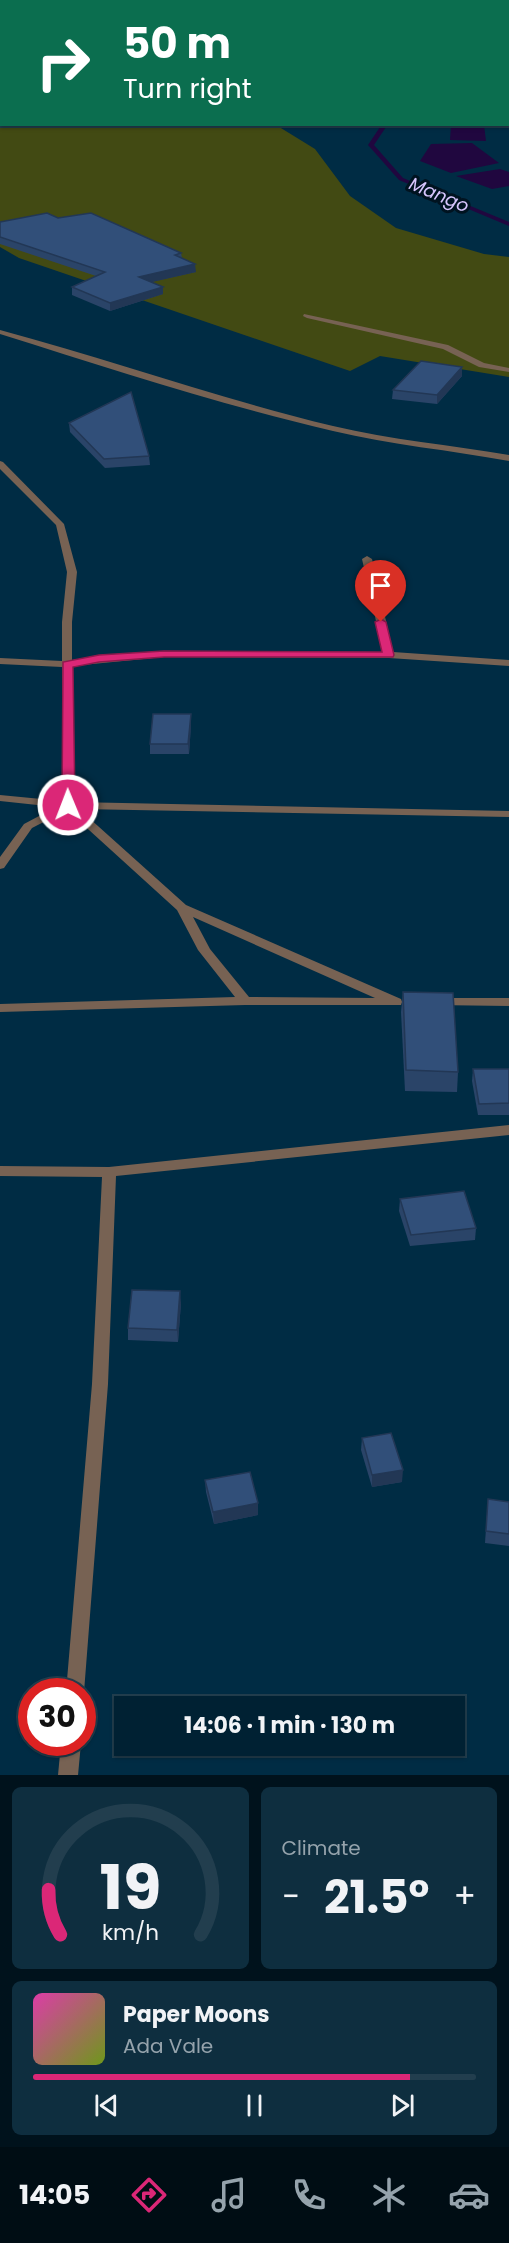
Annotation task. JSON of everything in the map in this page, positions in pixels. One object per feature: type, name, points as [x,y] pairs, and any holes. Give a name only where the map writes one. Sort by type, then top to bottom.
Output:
[{"type":"street","points":[[307,316],[445,347],[482,365],[509,370]]},
{"type":"street","points":[[0,332],[211,397],[334,429],[402,444],[461,449],[509,458]]},
{"type":"street","points":[[0,464],[60,524],[72,572],[67,622],[68,805],[182,908],[401,1002],[245,1001],[0,1008]]},
{"type":"street","points":[[368,559],[388,655]]},
{"type":"street","points":[[0,661],[67,664],[164,654],[388,655],[509,663]]},
{"type":"street","points":[[0,798],[68,805],[509,814]]},
{"type":"street","points":[[0,865],[28,826],[68,805]]},
{"type":"street","points":[[182,908],[204,950],[245,1001]]},
{"type":"street","points":[[430,1002],[509,1002]]},
{"type":"street","points":[[0,1171],[109,1172],[509,1130]]},
{"type":"street","points":[[76,1678],[100,1384],[109,1172]]},
{"type":"street","points":[[68,1775],[70,1756]]},
{"type":"green space","points":[[0,126],[278,126],[315,149],[350,196],[396,228],[484,254],[509,257],[509,377],[380,356],[350,371],[19,258],[0,247]]},
{"type":"shaded area","points":[[451,126],[484,126],[486,141],[450,140]]},
{"type":"shaded area","points":[[472,143],[499,163],[451,173],[420,161],[431,144]]},
{"type":"shaded area","points":[[500,169],[509,172],[509,186],[492,189],[456,176]]},
{"type":"building","points":[[47,213],[58,218],[91,213],[181,253],[175,255],[195,264],[139,277],[163,287],[110,303],[72,287],[105,272],[0,237],[0,222]]},
{"type":"building","points":[[421,361],[462,367],[437,395],[393,390]]},
{"type":"building","points":[[131,392],[149,456],[104,459],[69,423]]},
{"type":"building","points":[[153,714],[191,714],[188,744],[150,744]]},
{"type":"building","points":[[403,992],[453,993],[458,1072],[406,1070]]},
{"type":"building","points":[[473,1069],[509,1069],[509,1103],[479,1104]]},
{"type":"building","points":[[464,1191],[476,1228],[411,1235],[400,1199]]},
{"type":"building","points":[[132,1290],[180,1291],[177,1330],[128,1328]]},
{"type":"building","points":[[391,1433],[403,1470],[372,1475],[362,1438]]},
{"type":"building","points":[[250,1472],[258,1503],[213,1512],[205,1480]]},
{"type":"building","points":[[488,1499],[509,1502],[509,1534],[486,1531]]},
{"type":"waterway","name":"Mango","points":[[384,126],[371,145],[401,179],[509,224]]},
{"type":"route","points":[[68,805],[67,664],[164,654],[388,655],[381,622]]}]
